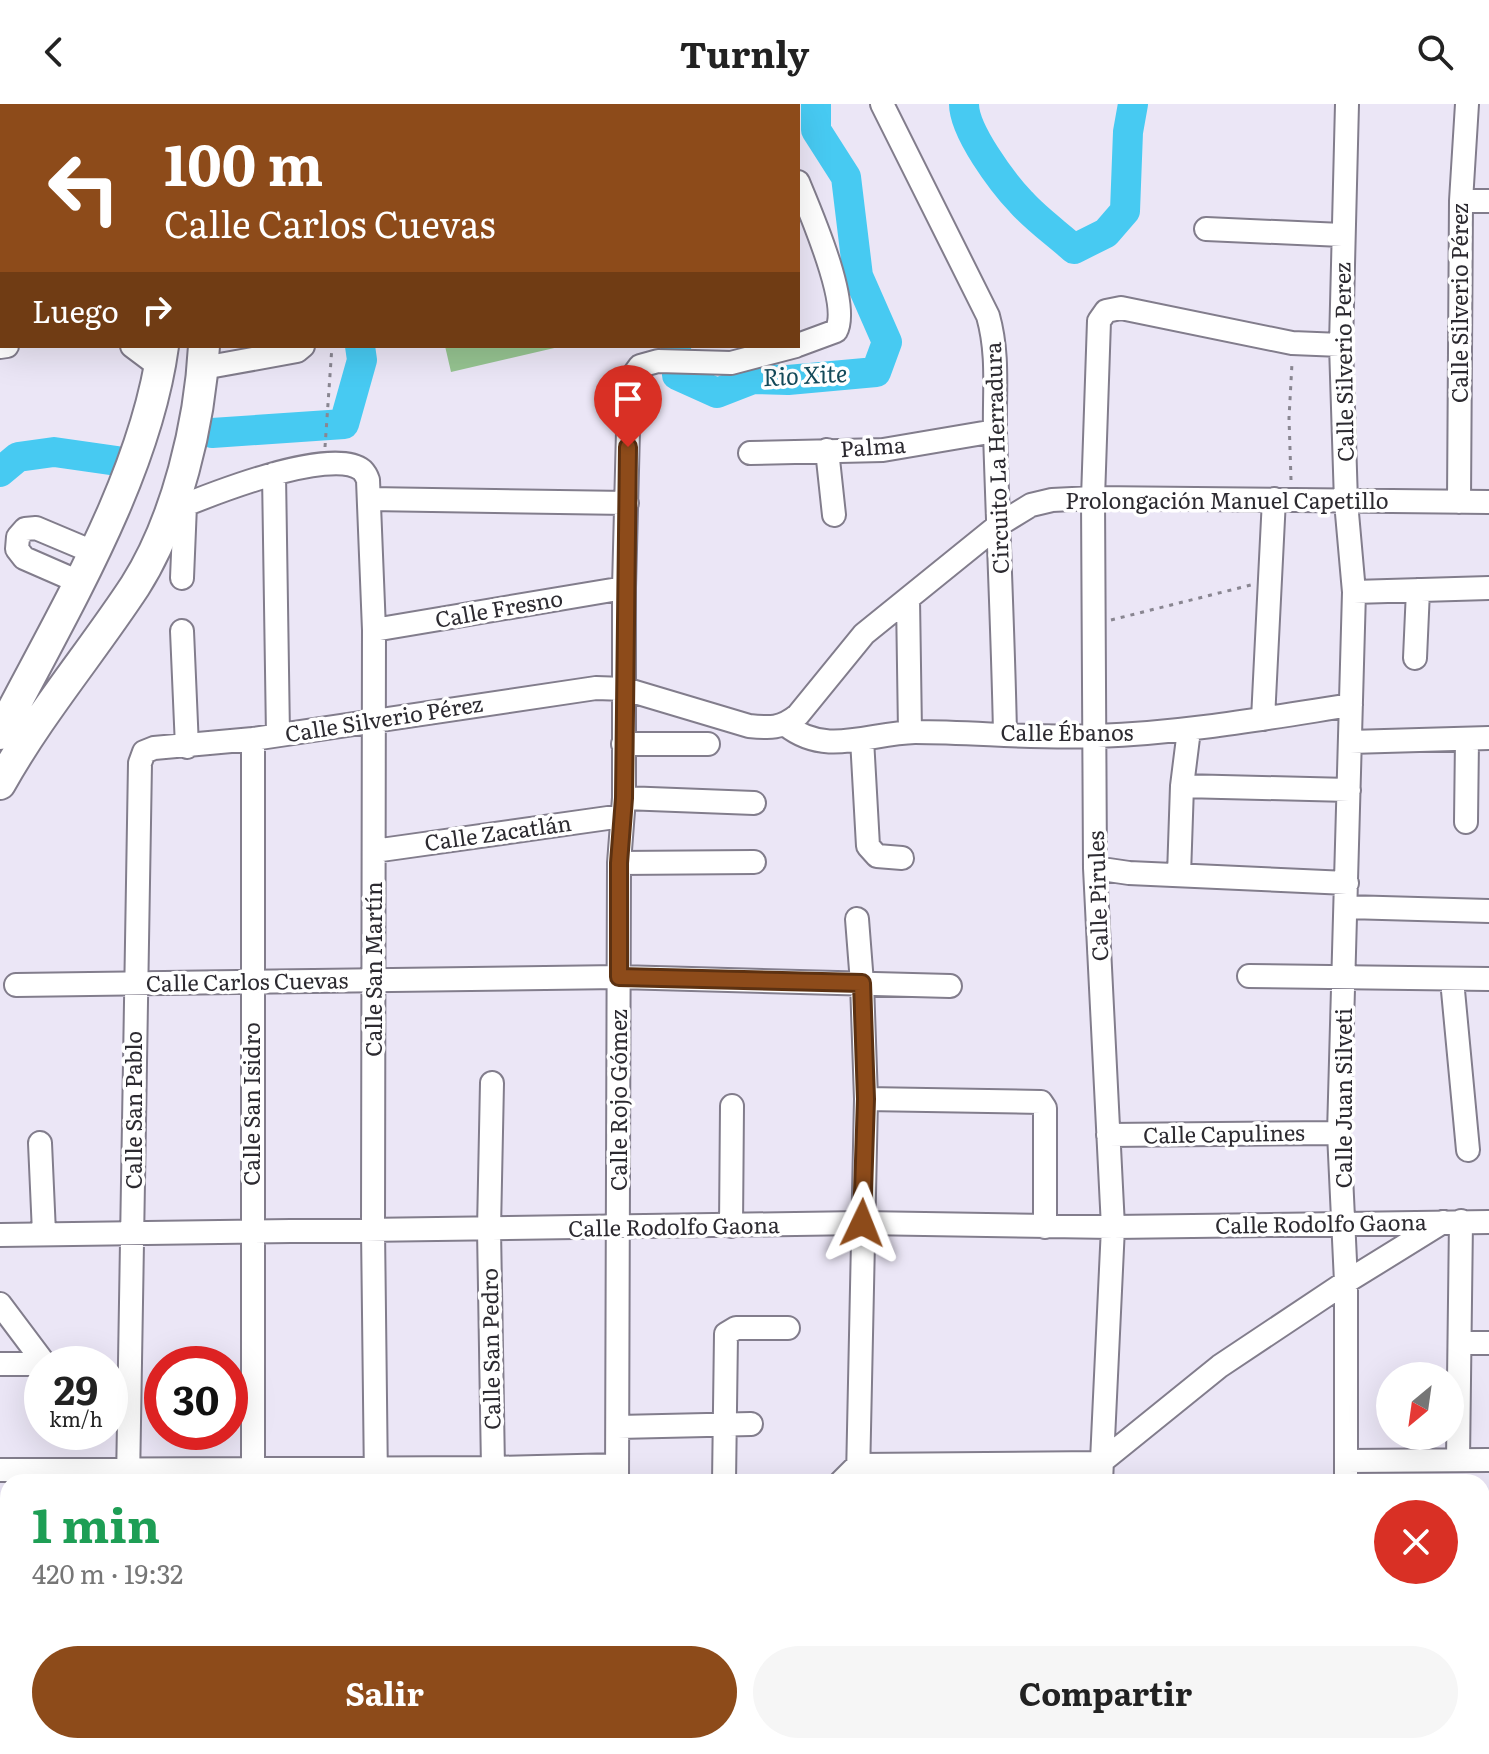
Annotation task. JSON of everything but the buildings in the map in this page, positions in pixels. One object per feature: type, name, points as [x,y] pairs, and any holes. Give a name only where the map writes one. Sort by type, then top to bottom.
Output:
[{"type":"main road","points":[[0,734],[79,582],[120,492],[140,439],[162,356]]},
{"type":"main road","points":[[0,784],[22,745],[136,584],[178,508],[203,357]]},
{"type":"main road","points":[[48,641],[83,659]]},
{"type":"street","name":"Calle Silverio Perez","points":[[1346,104],[1341,345],[1346,502],[1354,592],[1347,907]]},
{"type":"street","name":"Calle Silverio Pérez","points":[[1459,502],[1461,201],[1467,104]]},
{"type":"street","name":"Circuito La Herradura","points":[[889,106],[988,316],[996,353],[995,431],[1005,733]]},
{"type":"street","name":"Calle Rojo Gómez","points":[[800,187],[825,248],[840,315],[836,331],[800,345]]},
{"type":"street","points":[[1461,201],[1489,201]]},
{"type":"street","points":[[1206,229],[1342,235]]},
{"type":"street","name":"Calle Pirules","points":[[1101,1472],[1113,1227],[1095,868],[1093,498],[1099,321],[1106,311],[1121,308],[1292,343]]},
{"type":"street","points":[[1292,343],[1341,345]]},
{"type":"street","points":[[138,348],[162,356]]},
{"type":"street","points":[[203,357],[297,351],[301,348]]},
{"type":"street","name":"Calle Rojo Gómez","points":[[617,1473],[619,863],[623,807],[629,392],[632,377],[640,366],[658,361],[709,357],[747,361],[790,348]]},
{"type":"street","name":"Palma","points":[[750,453],[883,450],[995,431]]},
{"type":"street","points":[[827,450],[834,515]]},
{"type":"street","name":"Calle San Martín","points":[[274,474],[325,463],[353,465],[363,470],[368,480],[370,499],[374,630],[373,1229],[376,1474]]},
{"type":"street","points":[[182,578],[178,508],[274,474],[278,735]]},
{"type":"street","name":"Prolongación Manuel Capetillo","points":[[786,725],[798,715],[864,634],[1000,524],[1031,505],[1052,500],[1093,498],[1489,502]]},
{"type":"street","points":[[1263,719],[1270,580],[1283,498]]},
{"type":"street","points":[[370,499],[627,503]]},
{"type":"street","points":[[79,582],[24,558],[17,549],[18,537],[25,529],[36,528],[93,552]]},
{"type":"street","name":"Calle Fresno","points":[[374,630],[624,588]]},
{"type":"street","points":[[1354,592],[1489,588]]},
{"type":"street","points":[[1415,658],[1418,590]]},
{"type":"street","points":[[908,599],[910,732]]},
{"type":"street","points":[[182,631],[187,747]]},
{"type":"street","name":"Calle Silverio Pérez","points":[[144,752],[154,748],[253,739],[596,688],[625,689]]},
{"type":"street","points":[[625,689],[749,726],[767,728],[786,725]]},
{"type":"street","name":"Calle Ébanos","points":[[786,725],[800,736],[815,741],[862,739],[910,732],[1095,737],[1189,730],[1351,705]]},
{"type":"street","points":[[1179,875],[1182,786],[1189,730]]},
{"type":"street","points":[[1350,742],[1478,738],[1466,822]]},
{"type":"street","name":"Calle San Isidro","points":[[253,739],[253,1469]]},
{"type":"street","points":[[862,739],[868,846],[877,856],[902,858]]},
{"type":"street","points":[[623,744],[708,744]]},
{"type":"street","name":"Calle San Pablo","points":[[128,1467],[134,1231],[135,983],[140,763],[144,752]]},
{"type":"street","points":[[1182,786],[1349,790]]},
{"type":"street","name":"Calle Zacatlán","points":[[374,851],[623,807],[754,803]]},
{"type":"street","points":[[619,863],[754,862]]},
{"type":"street","points":[[1095,868],[1129,873],[1347,883]]},
{"type":"street","points":[[1347,907],[1489,911]]},
{"type":"street","name":"Calle Juan Silveti","points":[[1346,1471],[1345,1222],[1339,1133],[1347,907]]},
{"type":"street","points":[[857,919],[866,1099],[858,1474],[1101,1472]]},
{"type":"street","points":[[1249,976],[1489,979]]},
{"type":"street","name":"Calle Carlos Cuevas","points":[[16,985],[619,977],[950,986]]},
{"type":"street","points":[[1452,980],[1468,1150]]},
{"type":"street","name":"Calle San Pedro","points":[[492,1083],[489,1229],[493,1468]]},
{"type":"street","points":[[866,1099],[1041,1102],[1045,1108],[1045,1227]]},
{"type":"street","points":[[731,1226],[732,1106]]},
{"type":"street","name":"Calle Capulines","points":[[1108,1135],[1339,1133]]},
{"type":"street","points":[[40,1143],[44,1233]]},
{"type":"street","points":[[1452,1222],[1460,1343],[1458,1460]]},
{"type":"street","name":"Calle Rodolfo Gaona","points":[[1101,1472],[1220,1366],[1346,1282],[1452,1222]]},
{"type":"street","name":"Calle Rodolfo Gaona","points":[[0,1235],[862,1223],[1113,1227],[1489,1222]]},
{"type":"street","points":[[0,1304],[31,1346]]},
{"type":"street","points":[[724,1474],[726,1334],[736,1328],[788,1328]]},
{"type":"street","points":[[1460,1343],[1489,1343]]},
{"type":"street","points":[[0,1364],[24,1364]]},
{"type":"street","points":[[618,1427],[751,1424]]},
{"type":"street","points":[[1346,1471],[1489,1460]]},
{"type":"street","points":[[0,1470],[128,1467],[356,1474]]},
{"type":"street","points":[[393,1474],[493,1468],[617,1473]]},
{"type":"path","points":[[1283,498],[1292,343]]},
{"type":"path","points":[[325,449],[332,348]]},
{"type":"path","points":[[1095,624],[1270,580]]},
{"type":"green space","points":[[445,348],[554,348],[451,372]]},
{"type":"waterway","name":"Rio Xite","points":[[676,348],[677,375],[717,393],[753,379],[788,380],[876,372],[887,342],[858,276],[846,177],[816,130],[816,104]]},
{"type":"waterway","name":"Rio Xite","points":[[964,104],[977,142],[1004,182],[1033,214],[1074,249],[1106,233],[1125,211],[1128,132],[1133,104]]},
{"type":"waterway","name":"Rio Xite","points":[[212,433],[344,424],[362,360],[360,348]]},
{"type":"waterway","name":"Rio Xite","points":[[0,472],[18,457],[54,452],[117,461]]},
{"type":"route","points":[[628,447],[619,977],[862,983],[866,1099],[862,1223]]}]
